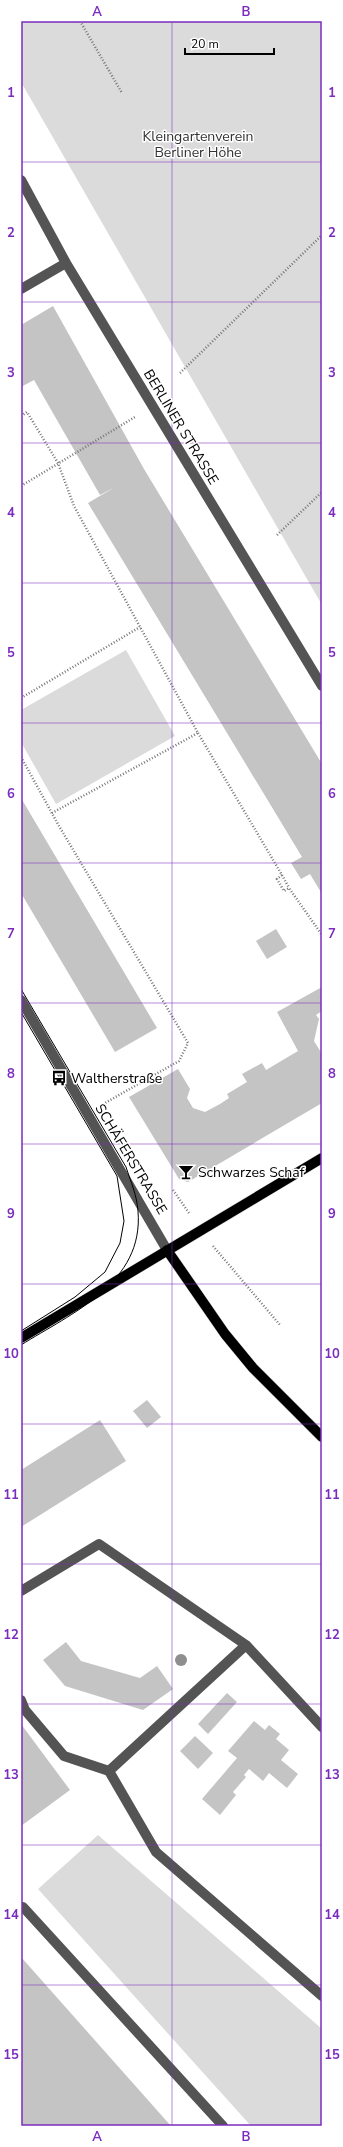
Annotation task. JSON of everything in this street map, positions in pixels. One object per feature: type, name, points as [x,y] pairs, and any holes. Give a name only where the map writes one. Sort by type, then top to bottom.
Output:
[{"type":"main road","points":[[21,1338],[322,1158]]},
{"type":"main road","points":[[167,1250],[234,1346],[253,1368],[322,1437]]},
{"type":"street","name":"BERLINER STRASSE","points":[[21,180],[66,263],[322,686]]},
{"type":"street","points":[[21,289],[66,263]]},
{"type":"street","name":"SCHÄFERSTRASSE","points":[[21,1000],[167,1250]]},
{"type":"street","points":[[21,1591],[99,1544],[246,1645],[322,1727]]},
{"type":"street","points":[[109,1771],[246,1645]]},
{"type":"street","points":[[21,1700],[26,1710],[64,1756],[109,1771],[156,1852],[322,1996]]},
{"type":"street","points":[[21,1907],[222,2126]]},
{"type":"path","points":[[80,21],[122,93]]},
{"type":"path","points":[[180,373],[322,235]]},
{"type":"path","points":[[21,486],[152,406]]},
{"type":"path","points":[[21,416],[27,412],[58,463],[74,506],[198,733],[282,875],[322,935]]},
{"type":"path","points":[[276,535],[322,492]]},
{"type":"path","points":[[21,698],[140,627]]},
{"type":"path","points":[[52,813],[198,733]]},
{"type":"path","points":[[21,757],[52,813],[188,1043],[179,1061],[87,1113]]},
{"type":"path","points":[[282,875],[276,879],[284,892],[290,888]]},
{"type":"path","points":[[228,1264],[280,1326]]},
{"type":"green space","name":"Kleingartenverein Berliner Höhe","points":[[21,21],[322,21],[322,605],[21,82]]},
{"type":"green space","points":[[126,650],[175,736],[56,804],[21,742],[21,710]]},
{"type":"green space","points":[[98,1835],[322,2029],[322,2126],[251,2126],[38,1889]]},
{"type":"building","points":[[53,306],[144,469],[322,764],[322,894],[310,874],[301,879],[291,863],[302,857],[88,503],[115,487],[100,495],[34,380],[21,387],[21,325]]},
{"type":"building","points":[[21,798],[157,1028],[115,1052],[21,893]]},
{"type":"building","points":[[276,929],[287,947],[267,959],[256,941]]},
{"type":"building","points":[[322,987],[322,1011],[316,1015],[319,1019],[314,1041],[322,1054],[322,1103],[188,1182],[179,1179],[129,1097],[178,1069],[190,1089],[187,1098],[193,1108],[205,1112],[220,1104],[229,1098],[227,1094],[247,1082],[242,1074],[262,1063],[266,1070],[298,1051],[277,1012]]},
{"type":"building","points":[[147,1400],[161,1417],[147,1428],[133,1411]]},
{"type":"building","points":[[100,1420],[126,1461],[21,1527],[21,1470]]},
{"type":"building","points":[[66,1642],[81,1661],[140,1678],[157,1666],[173,1689],[143,1710],[65,1686],[43,1660]]},
{"type":"building","points":[[227,1693],[237,1702],[208,1734],[198,1724]]},
{"type":"building","points":[[254,1721],[265,1730],[269,1725],[280,1734],[276,1739],[289,1750],[281,1760],[298,1774],[287,1788],[269,1773],[263,1781],[249,1769],[244,1775],[246,1777],[233,1792],[236,1795],[220,1815],[202,1799],[237,1758],[228,1751]]},
{"type":"building","points":[[21,1724],[70,1790],[21,1826]]},
{"type":"building","points":[[195,1736],[213,1753],[198,1769],[180,1751]]},
{"type":"building","points":[[21,1957],[171,2126],[21,2126]]},
{"type":"tram line","points":[[21,989],[126,1167],[135,1194],[138,1211],[137,1236],[129,1258],[117,1277],[101,1293],[82,1308],[21,1345]]},
{"type":"tram line","points":[[21,1012],[117,1176],[124,1221],[120,1243],[105,1272],[75,1297],[21,1331]]},
{"type":"place","name":"Waltherstraße","points":[[59,1078]]},
{"type":"place","name":"Schwarzes Schaf","points":[[186,1172]]}]
